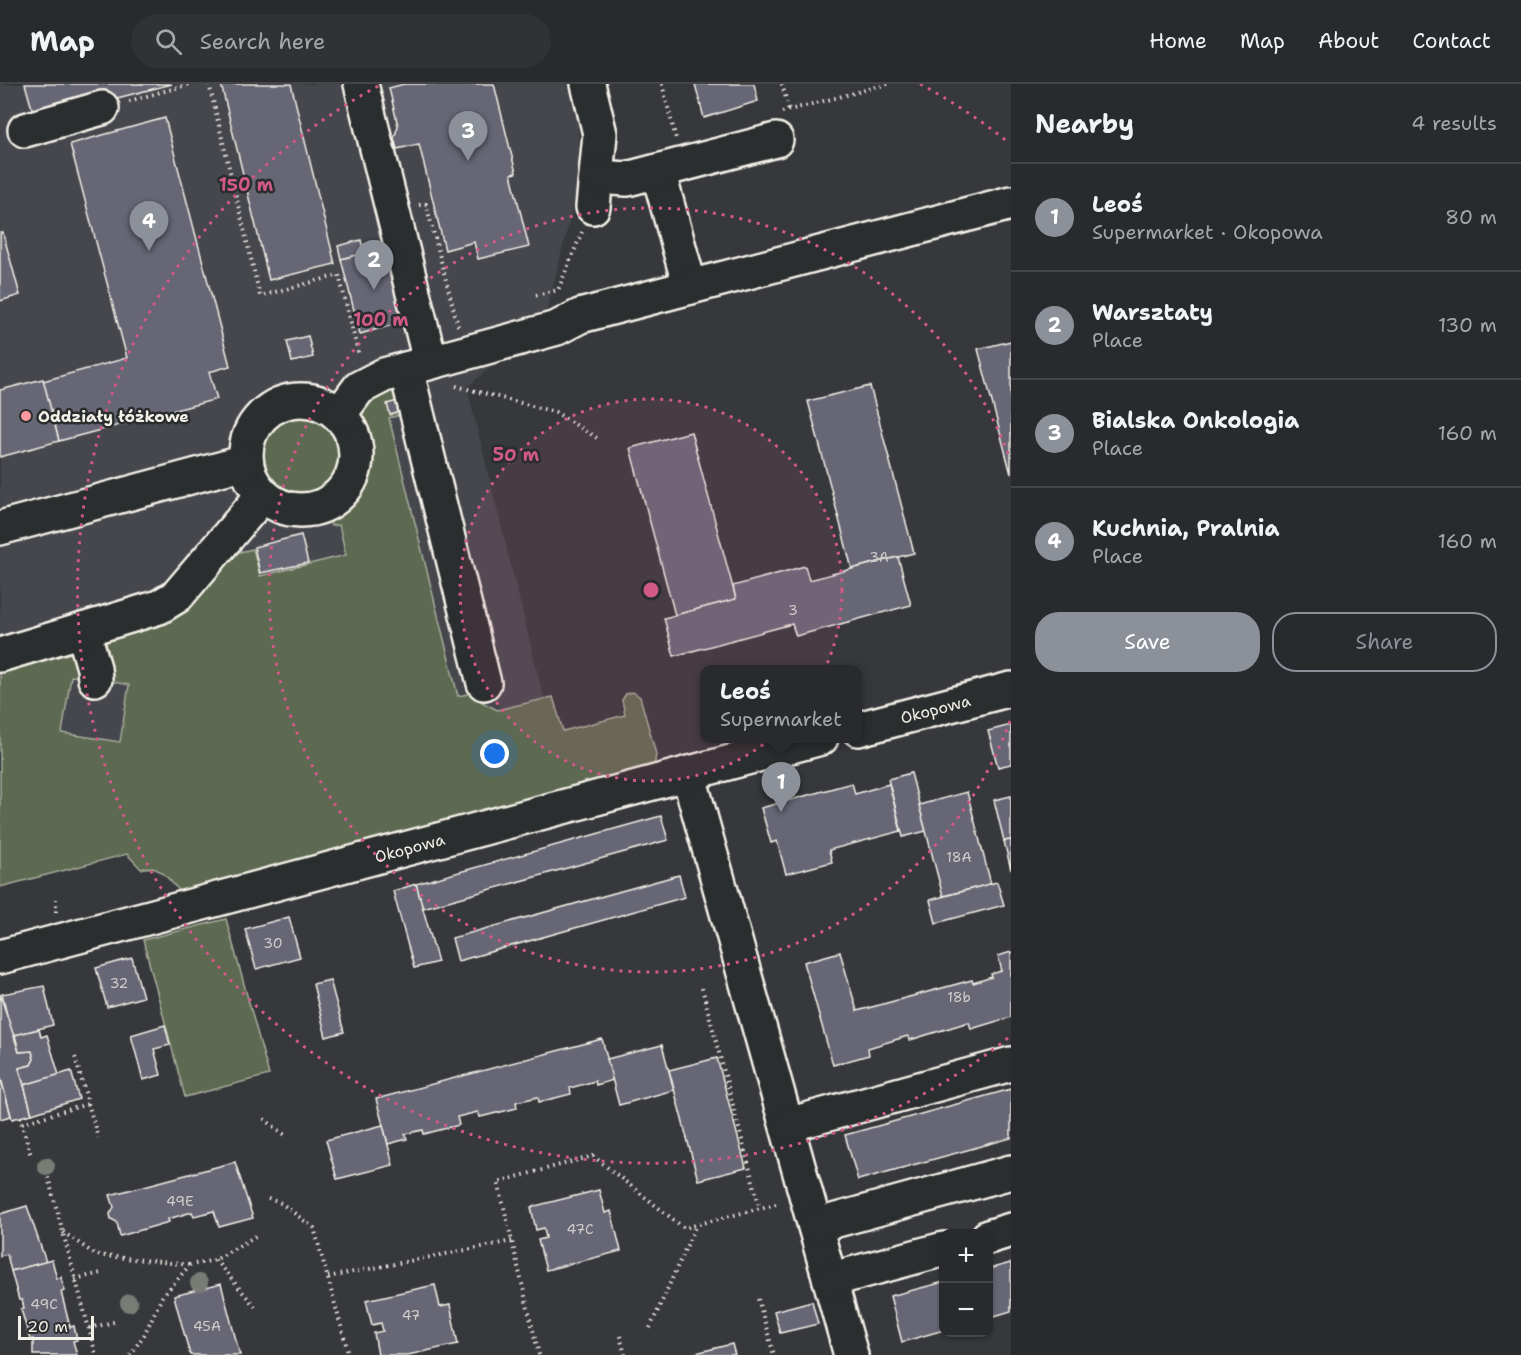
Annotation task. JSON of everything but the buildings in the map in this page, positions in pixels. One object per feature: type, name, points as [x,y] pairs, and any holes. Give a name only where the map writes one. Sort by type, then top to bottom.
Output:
[{"type":"street","points":[[361,84],[484,683]]},
{"type":"street","points":[[588,84],[600,134],[595,192],[627,179],[661,157],[777,127]]},
{"type":"street","points":[[25,130],[102,108]]},
{"type":"street","points":[[661,157],[690,287]]},
{"type":"street","points":[[0,528],[236,465],[254,425],[267,411],[285,402],[304,400],[323,404],[336,401],[370,380],[556,328],[580,316],[1011,203]]},
{"type":"street","points":[[236,465],[263,495],[276,504],[292,509],[309,509],[326,504],[340,493],[350,479],[355,463],[355,445],[336,401]]},
{"type":"street","points":[[0,655],[159,607],[177,596],[263,495]]},
{"type":"street","points":[[82,630],[94,668],[95,679]]},
{"type":"street","name":"Okopowa","points":[[862,728],[1011,689]]},
{"type":"street","name":"Okopowa","points":[[0,957],[801,743]]},
{"type":"street","points":[[688,773],[851,1355]]},
{"type":"street","points":[[788,1125],[1011,1064]]},
{"type":"street","points":[[815,1226],[1011,1172]]},
{"type":"street","points":[[993,1235],[1011,1230]]},
{"type":"street","points":[[830,1280],[939,1250]]},
{"type":"path","points":[[102,108],[190,84]]},
{"type":"path","points":[[209,84],[260,296],[339,275],[360,359]]},
{"type":"path","points":[[662,84],[676,139]]},
{"type":"path","points":[[782,84],[789,110]]},
{"type":"path","points":[[777,127],[789,110],[888,84]]},
{"type":"path","points":[[661,157],[676,139],[688,136]]},
{"type":"path","points":[[536,295],[558,290],[595,192]]},
{"type":"path","points":[[418,365],[458,389],[488,393],[555,412],[597,438]]},
{"type":"path","points":[[236,465],[222,449],[230,447],[238,425],[251,405],[267,392],[288,386],[336,401]]},
{"type":"path","points":[[702,988],[760,1208]]},
{"type":"path","points":[[75,1057],[98,1138]]},
{"type":"path","points":[[22,1123],[88,1104]]},
{"type":"path","points":[[20,1117],[31,1156]]},
{"type":"path","points":[[264,1119],[288,1137]]},
{"type":"path","points":[[539,1355],[498,1182],[593,1156],[684,1228],[791,1200]]},
{"type":"path","points":[[48,1177],[96,1355]]},
{"type":"path","points":[[268,1199],[281,1203],[314,1228],[349,1355]]},
{"type":"path","points":[[650,1328],[697,1224]]},
{"type":"path","points":[[62,1232],[96,1255],[190,1265],[215,1260],[259,1234]]},
{"type":"path","points":[[328,1277],[512,1241]]},
{"type":"path","points":[[215,1260],[258,1310]]},
{"type":"path","points":[[130,1355],[144,1335],[162,1297],[190,1265]]},
{"type":"path","points":[[75,1280],[101,1274]]},
{"type":"path","points":[[758,1299],[774,1355]]},
{"type":"path","points":[[89,1328],[114,1322]]},
{"type":"path","points":[[620,1336],[625,1355]]},
{"type":"shaded area","points":[[0,84],[568,84],[578,124],[578,187],[544,322],[467,387],[548,715],[0,855]]},
{"type":"green space","points":[[396,383],[408,413],[389,418],[458,696],[477,692],[482,702],[497,710],[553,697],[563,731],[625,715],[622,700],[626,694],[633,692],[640,697],[656,754],[654,768],[181,892],[164,874],[154,869],[141,869],[127,854],[0,887],[0,664],[66,649],[78,654],[89,678],[71,676],[62,733],[120,742],[129,685],[104,680],[103,650],[106,642],[227,555],[253,549],[260,576],[346,555],[339,525],[331,526],[329,517],[339,512],[355,497],[365,477],[369,455],[362,419],[363,403]]},
{"type":"green space","points":[[302,413],[325,420],[337,432],[344,455],[337,478],[325,490],[302,497],[279,490],[267,478],[260,455],[267,432],[279,420]]},
{"type":"green space","points":[[226,919],[269,1075],[185,1097],[143,940]]},
{"type":"place","name":"Bialska Onkologia","points":[[468,161]]},
{"type":"place","name":"Kuchnia, Pralnia","points":[[149,251]]},
{"type":"place","name":"Warsztaty","points":[[374,290]]},
{"type":"place","name":"Oddziały łóżkowe","points":[[26,416]]},
{"type":"place","name":"Leoś","points":[[781,812]]}]
